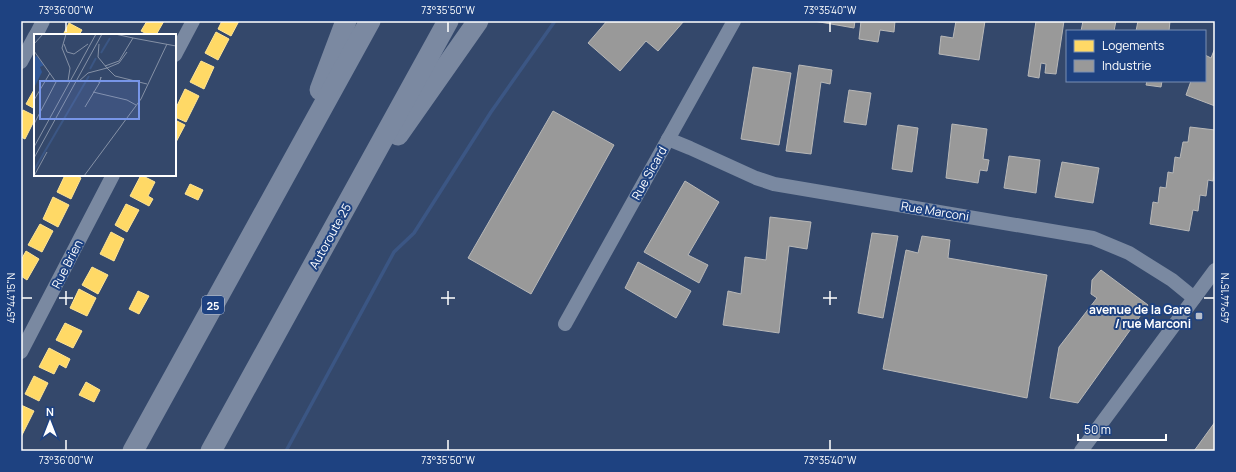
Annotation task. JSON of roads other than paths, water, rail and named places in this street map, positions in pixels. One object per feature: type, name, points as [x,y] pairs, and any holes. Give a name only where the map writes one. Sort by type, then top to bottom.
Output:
[{"type":"highway","points":[[294,160],[346,21]]},
{"type":"highway","name":"25","points":[[133,451],[370,21]]},
{"type":"highway","name":"Autoroute 25","points":[[211,451],[448,21]]},
{"type":"highway","points":[[341,216],[478,21]]},
{"type":"street","points":[[36,34],[43,21]]},
{"type":"street","points":[[176,53],[193,21]]},
{"type":"street","name":"Rue Sicard","points":[[565,324],[734,21]]},
{"type":"street","points":[[21,62],[34,38]]},
{"type":"street","name":"Rue Marconi","points":[[668,139],[756,178],[774,184],[1093,238],[1129,254],[1172,280],[1194,298]]},
{"type":"street","name":"Rue Brien","points":[[21,352],[112,176]]},
{"type":"street","points":[[1080,451],[1215,270]]},
{"type":"waterway","points":[[286,451],[394,252],[414,233],[491,112],[555,21]]},
{"type":"place","name":"avenue de la Gare / rue Marconi","points":[[1199,316]]}]
